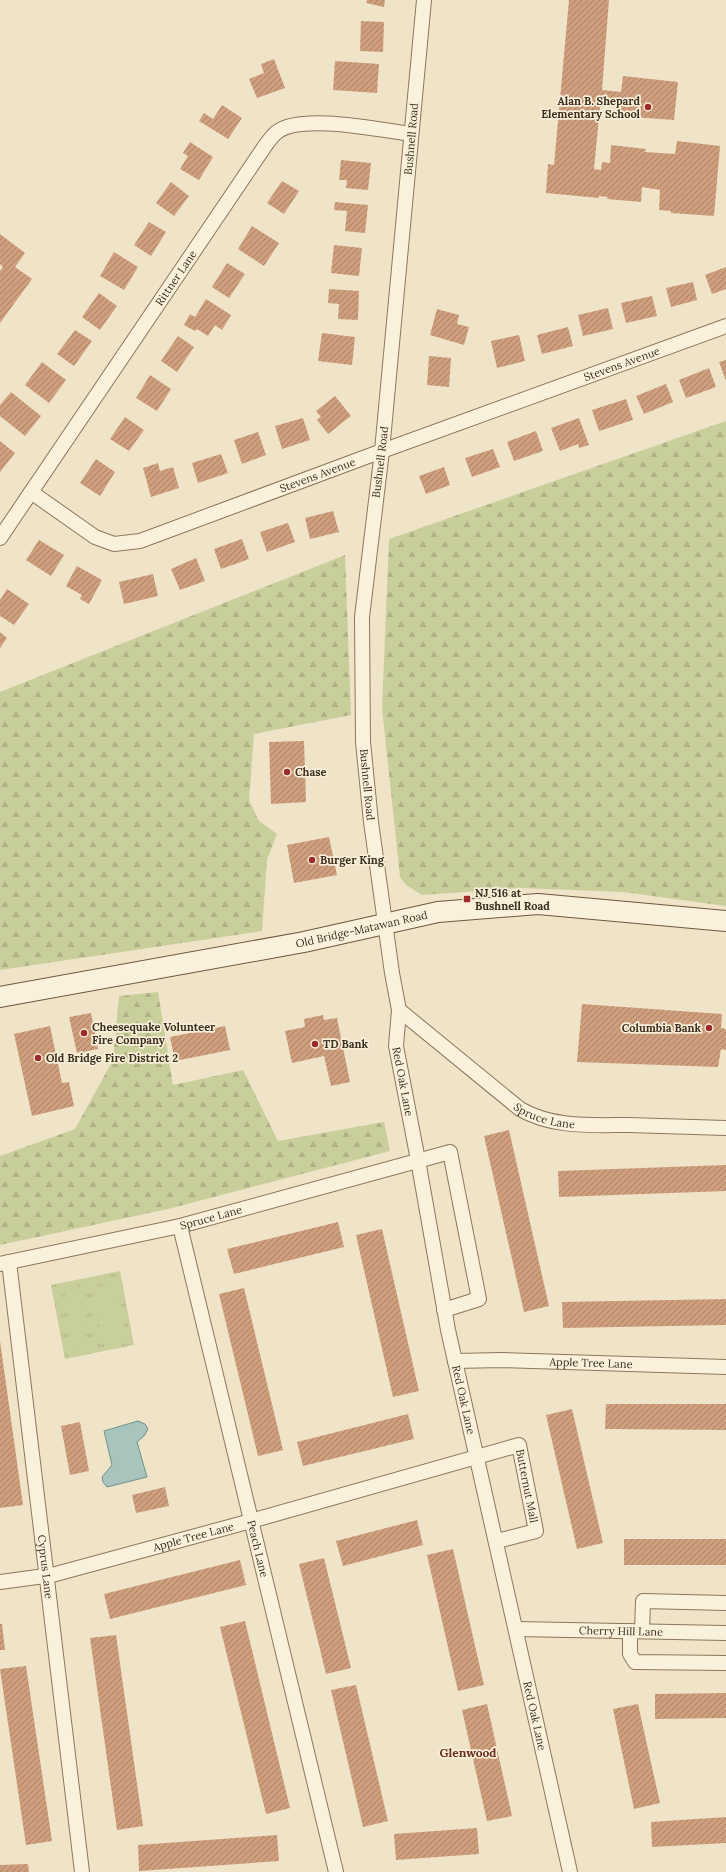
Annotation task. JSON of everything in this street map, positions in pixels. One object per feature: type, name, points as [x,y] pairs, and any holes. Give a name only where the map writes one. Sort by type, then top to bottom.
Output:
[{"type":"main road","name":"Old Bridge-Matawan Road","points":[[0,997],[304,942],[438,912],[538,904],[726,922]]},
{"type":"street","name":"Bushnell Road","points":[[386,923],[371,822],[363,734],[362,617],[382,451],[424,0]]},
{"type":"street","name":"Rittner Lane","points":[[0,538],[265,146],[277,132],[297,124],[322,123],[411,134]]},
{"type":"street","name":"Stevens Avenue","points":[[30,492],[95,537],[114,544],[140,541],[726,326]]},
{"type":"street","name":"Red Oak Lane","points":[[386,923],[399,1010],[396,1046],[418,1160],[444,1310],[570,1872]]},
{"type":"street","name":"Spruce Lane","points":[[399,1010],[520,1109],[532,1116],[545,1120],[573,1124],[726,1128]]},
{"type":"street","name":"Spruce Lane","points":[[4,1263],[180,1226],[450,1152],[479,1299],[444,1310]]},
{"type":"street","name":"Peach Lane","points":[[180,1226],[336,1872]]},
{"type":"street","name":"Cyprus Lane","points":[[4,1263],[46,1576],[82,1872]]},
{"type":"street","name":"Apple Tree Lane","points":[[455,1361],[502,1360],[726,1367]]},
{"type":"street","name":"Butternut Mall","points":[[477,1456],[519,1445],[536,1531],[497,1541]]},
{"type":"street","name":"Apple Tree Lane","points":[[0,1582],[46,1576],[251,1521],[477,1456]]},
{"type":"street","points":[[726,1603],[643,1601],[630,1654],[635,1662],[726,1662]]},
{"type":"street","name":"Cherry Hill Lane","points":[[516,1629],[726,1633]]},
{"type":"green space","points":[[726,421],[726,906],[623,892],[520,888],[422,895],[406,885],[400,877],[382,708],[389,539]]},
{"type":"green space","points":[[345,555],[351,715],[254,734],[249,800],[259,821],[277,834],[267,860],[262,931],[0,970],[0,692]]},
{"type":"green space","points":[[158,992],[173,1085],[243,1070],[278,1141],[384,1122],[390,1151],[168,1209],[0,1245],[0,1156],[75,1129],[113,1060],[119,996]]},
{"type":"green space","points":[[120,1271],[134,1345],[65,1359],[51,1285]]},
{"type":"green space","points":[[76,1283],[82,1312],[69,1315],[63,1285]]},
{"type":"green space","points":[[115,1283],[126,1335],[102,1340],[91,1288]]},
{"type":"green space","points":[[83,1321],[89,1350],[76,1353],[70,1323]]},
{"type":"water","points":[[138,1421],[145,1424],[148,1429],[144,1436],[137,1442],[147,1477],[107,1487],[103,1482],[102,1477],[112,1465],[104,1431]]},
{"type":"building","points":[[367,0],[385,0],[384,7],[366,3]]},
{"type":"building","name":"Alan B. Shepard Elementary School","points":[[569,0],[609,0],[602,90],[621,92],[623,76],[678,82],[674,120],[619,116],[621,99],[601,97],[594,169],[601,170],[602,162],[610,163],[611,145],[646,149],[645,152],[675,154],[677,141],[720,146],[714,216],[671,213],[671,211],[659,210],[660,190],[642,187],[641,202],[607,199],[608,197],[599,196],[599,198],[546,193],[548,164],[554,165]]},
{"type":"building","points":[[361,21],[384,22],[383,52],[360,51]]},
{"type":"building","points":[[274,59],[285,88],[257,98],[249,79],[264,73],[261,64]]},
{"type":"building","points":[[335,61],[379,64],[377,93],[333,90]]},
{"type":"building","points":[[222,105],[242,118],[228,139],[199,121],[204,113],[213,119]]},
{"type":"building","points":[[190,142],[213,157],[199,180],[180,169],[188,156],[183,153]]},
{"type":"building","points":[[341,160],[371,163],[368,190],[346,188],[347,180],[339,180]]},
{"type":"building","points":[[282,181],[299,191],[284,214],[267,203]]},
{"type":"building","points":[[171,182],[189,196],[174,216],[156,203]]},
{"type":"building","points":[[335,202],[368,205],[365,233],[345,231],[347,211],[334,210]]},
{"type":"building","points":[[149,222],[166,232],[151,256],[134,245]]},
{"type":"building","points":[[252,226],[279,243],[264,266],[238,249]]},
{"type":"building","points":[[0,234],[25,253],[15,267],[32,279],[0,323],[0,271],[3,267],[0,264]]},
{"type":"building","points":[[334,245],[362,248],[359,276],[331,273]]},
{"type":"building","points":[[114,252],[138,267],[124,290],[100,276]]},
{"type":"building","points":[[227,263],[245,274],[229,298],[212,287]]},
{"type":"building","points":[[726,267],[726,289],[712,294],[705,275]]},
{"type":"building","points":[[693,282],[697,300],[671,307],[666,288]]},
{"type":"building","points":[[329,289],[359,291],[358,320],[338,319],[339,304],[328,303]]},
{"type":"building","points":[[99,293],[117,306],[100,330],[82,317]]},
{"type":"building","points":[[652,296],[657,316],[626,323],[621,303]]},
{"type":"building","points":[[206,299],[231,315],[222,330],[215,325],[208,336],[197,329],[195,331],[184,325],[190,314],[195,317]]},
{"type":"building","points":[[608,308],[613,329],[583,336],[578,315]]},
{"type":"building","points":[[437,309],[459,315],[457,324],[469,327],[464,345],[430,335]]},
{"type":"building","points":[[568,327],[573,346],[542,354],[537,335]]},
{"type":"building","points":[[75,330],[92,341],[74,366],[57,354]]},
{"type":"building","points":[[322,333],[355,337],[352,365],[318,361]]},
{"type":"building","points":[[519,335],[525,361],[497,368],[491,341]]},
{"type":"building","points":[[178,336],[194,347],[177,372],[161,361]]},
{"type":"building","points":[[429,356],[451,358],[449,387],[427,385]]},
{"type":"building","points":[[726,360],[726,381],[719,362]]},
{"type":"building","points":[[42,362],[66,380],[49,403],[25,385]]},
{"type":"building","points":[[709,368],[716,387],[686,398],[679,380]]},
{"type":"building","points":[[150,375],[171,389],[157,411],[136,398]]},
{"type":"building","points":[[666,384],[673,402],[644,414],[636,396]]},
{"type":"building","points":[[11,392],[41,416],[25,436],[0,416],[0,405]]},
{"type":"building","points":[[335,396],[351,416],[328,434],[317,420],[321,417],[316,411]]},
{"type":"building","points":[[626,399],[633,420],[599,431],[592,410]]},
{"type":"building","points":[[125,417],[144,430],[129,451],[110,439]]},
{"type":"building","points":[[303,418],[310,440],[282,449],[275,426]]},
{"type":"building","points":[[579,418],[589,445],[579,448],[578,444],[560,451],[551,428]]},
{"type":"building","points":[[536,431],[543,451],[514,461],[507,442]]},
{"type":"building","points":[[258,432],[266,455],[242,464],[234,440]]},
{"type":"building","points":[[0,441],[15,453],[0,472]]},
{"type":"building","points":[[493,449],[500,467],[472,477],[465,458]]},
{"type":"building","points":[[221,454],[228,473],[198,483],[192,463]]},
{"type":"building","points":[[96,459],[115,472],[100,496],[80,483]]},
{"type":"building","points":[[158,463],[160,471],[173,467],[179,488],[151,497],[143,468]]},
{"type":"building","points":[[444,467],[450,485],[426,494],[419,476]]},
{"type":"building","points":[[333,511],[339,532],[310,539],[305,518]]},
{"type":"building","points":[[288,523],[295,542],[267,552],[260,532]]},
{"type":"building","points":[[242,539],[249,559],[221,569],[214,549]]},
{"type":"building","points":[[39,540],[64,555],[51,576],[26,560]]},
{"type":"building","points":[[196,558],[205,581],[180,590],[171,569]]},
{"type":"building","points":[[77,566],[102,580],[89,604],[80,599],[82,595],[66,586]]},
{"type":"building","points":[[153,574],[158,596],[124,604],[119,582]]},
{"type":"building","points":[[7,589],[29,604],[14,625],[0,616],[0,600]]},
{"type":"building","points":[[0,632],[7,638],[0,648]]},
{"type":"building","name":"Chase","points":[[304,741],[306,802],[271,804],[269,742]]},
{"type":"building","name":"Burger King","points":[[329,837],[337,875],[294,883],[287,845]]},
{"type":"building","points":[[582,1004],[722,1014],[721,1028],[726,1029],[726,1050],[721,1049],[718,1067],[577,1062]]},
{"type":"building","name":"Cheesequake Volunteer Fire Company","points":[[91,1013],[98,1049],[77,1053],[69,1017]]},
{"type":"building","name":"TD Bank","points":[[323,1015],[324,1020],[337,1018],[350,1082],[331,1086],[324,1056],[292,1063],[285,1031],[305,1027],[304,1019]]},
{"type":"building","name":"Old Bridge Fire District 2","points":[[50,1026],[62,1083],[69,1082],[74,1106],[32,1116],[14,1034]]},
{"type":"building","points":[[225,1026],[230,1050],[175,1061],[170,1037]]},
{"type":"building","points":[[509,1130],[549,1306],[524,1312],[484,1136]]},
{"type":"building","points":[[726,1165],[726,1191],[559,1197],[558,1171]]},
{"type":"building","points":[[338,1222],[344,1247],[234,1274],[227,1249]]},
{"type":"building","points":[[382,1229],[419,1391],[393,1397],[356,1235]]},
{"type":"building","points":[[244,1288],[283,1450],[258,1456],[219,1294]]},
{"type":"building","points":[[726,1299],[726,1325],[563,1328],[562,1302]]},
{"type":"building","points":[[0,1341],[23,1505],[0,1508]]},
{"type":"building","points":[[606,1404],[726,1404],[726,1430],[605,1429]]},
{"type":"building","points":[[572,1409],[603,1543],[577,1549],[546,1415]]},
{"type":"building","points":[[408,1414],[414,1439],[303,1466],[297,1442]]},
{"type":"building","points":[[80,1422],[89,1471],[70,1475],[61,1426]]},
{"type":"building","points":[[165,1487],[169,1506],[136,1513],[132,1495]]},
{"type":"building","points":[[417,1520],[423,1545],[343,1566],[336,1541]]},
{"type":"building","points":[[624,1539],[726,1539],[726,1565],[624,1565]]},
{"type":"building","points":[[453,1549],[484,1685],[458,1691],[427,1555]]},
{"type":"building","points":[[324,1558],[351,1668],[326,1674],[299,1564]]},
{"type":"building","points":[[240,1560],[246,1585],[110,1619],[104,1594]]},
{"type":"building","points":[[245,1621],[290,1808],[266,1814],[220,1627]]},
{"type":"building","points":[[0,1624],[2,1624],[5,1650],[0,1650]]},
{"type":"building","points":[[116,1635],[143,1826],[117,1830],[90,1638]]},
{"type":"building","points":[[26,1666],[52,1841],[26,1845],[0,1669]]},
{"type":"building","points":[[356,1685],[388,1821],[363,1827],[331,1690]]},
{"type":"building","points":[[726,1693],[726,1718],[655,1719],[655,1694]]},
{"type":"building","points":[[487,1704],[512,1816],[487,1821],[462,1710]]},
{"type":"building","points":[[638,1704],[660,1803],[634,1809],[613,1709]]},
{"type":"building","points":[[726,1817],[726,1843],[652,1847],[651,1822]]},
{"type":"building","points":[[477,1828],[479,1854],[396,1860],[394,1834]]},
{"type":"building","points":[[277,1835],[279,1861],[139,1871],[138,1845]]},
{"type":"building","points":[[28,1864],[29,1872],[0,1872],[0,1865]]},
{"type":"place","name":"Alan B. Shepard Elementary School","points":[[648,107]]},
{"type":"place","name":"Chase","points":[[287,772]]},
{"type":"place","name":"Burger King","points":[[312,860]]},
{"type":"place","name":"NJ 516 at Bushnell Road","points":[[467,899]]},
{"type":"place","name":"Columbia Bank","points":[[709,1028]]},
{"type":"place","name":"Cheesequake Volunteer Fire Company","points":[[84,1033]]},
{"type":"place","name":"TD Bank","points":[[315,1044]]},
{"type":"place","name":"Old Bridge Fire District 2","points":[[38,1058]]},
{"type":"district","name":"Glenwood","points":[[468,1752]]}]
